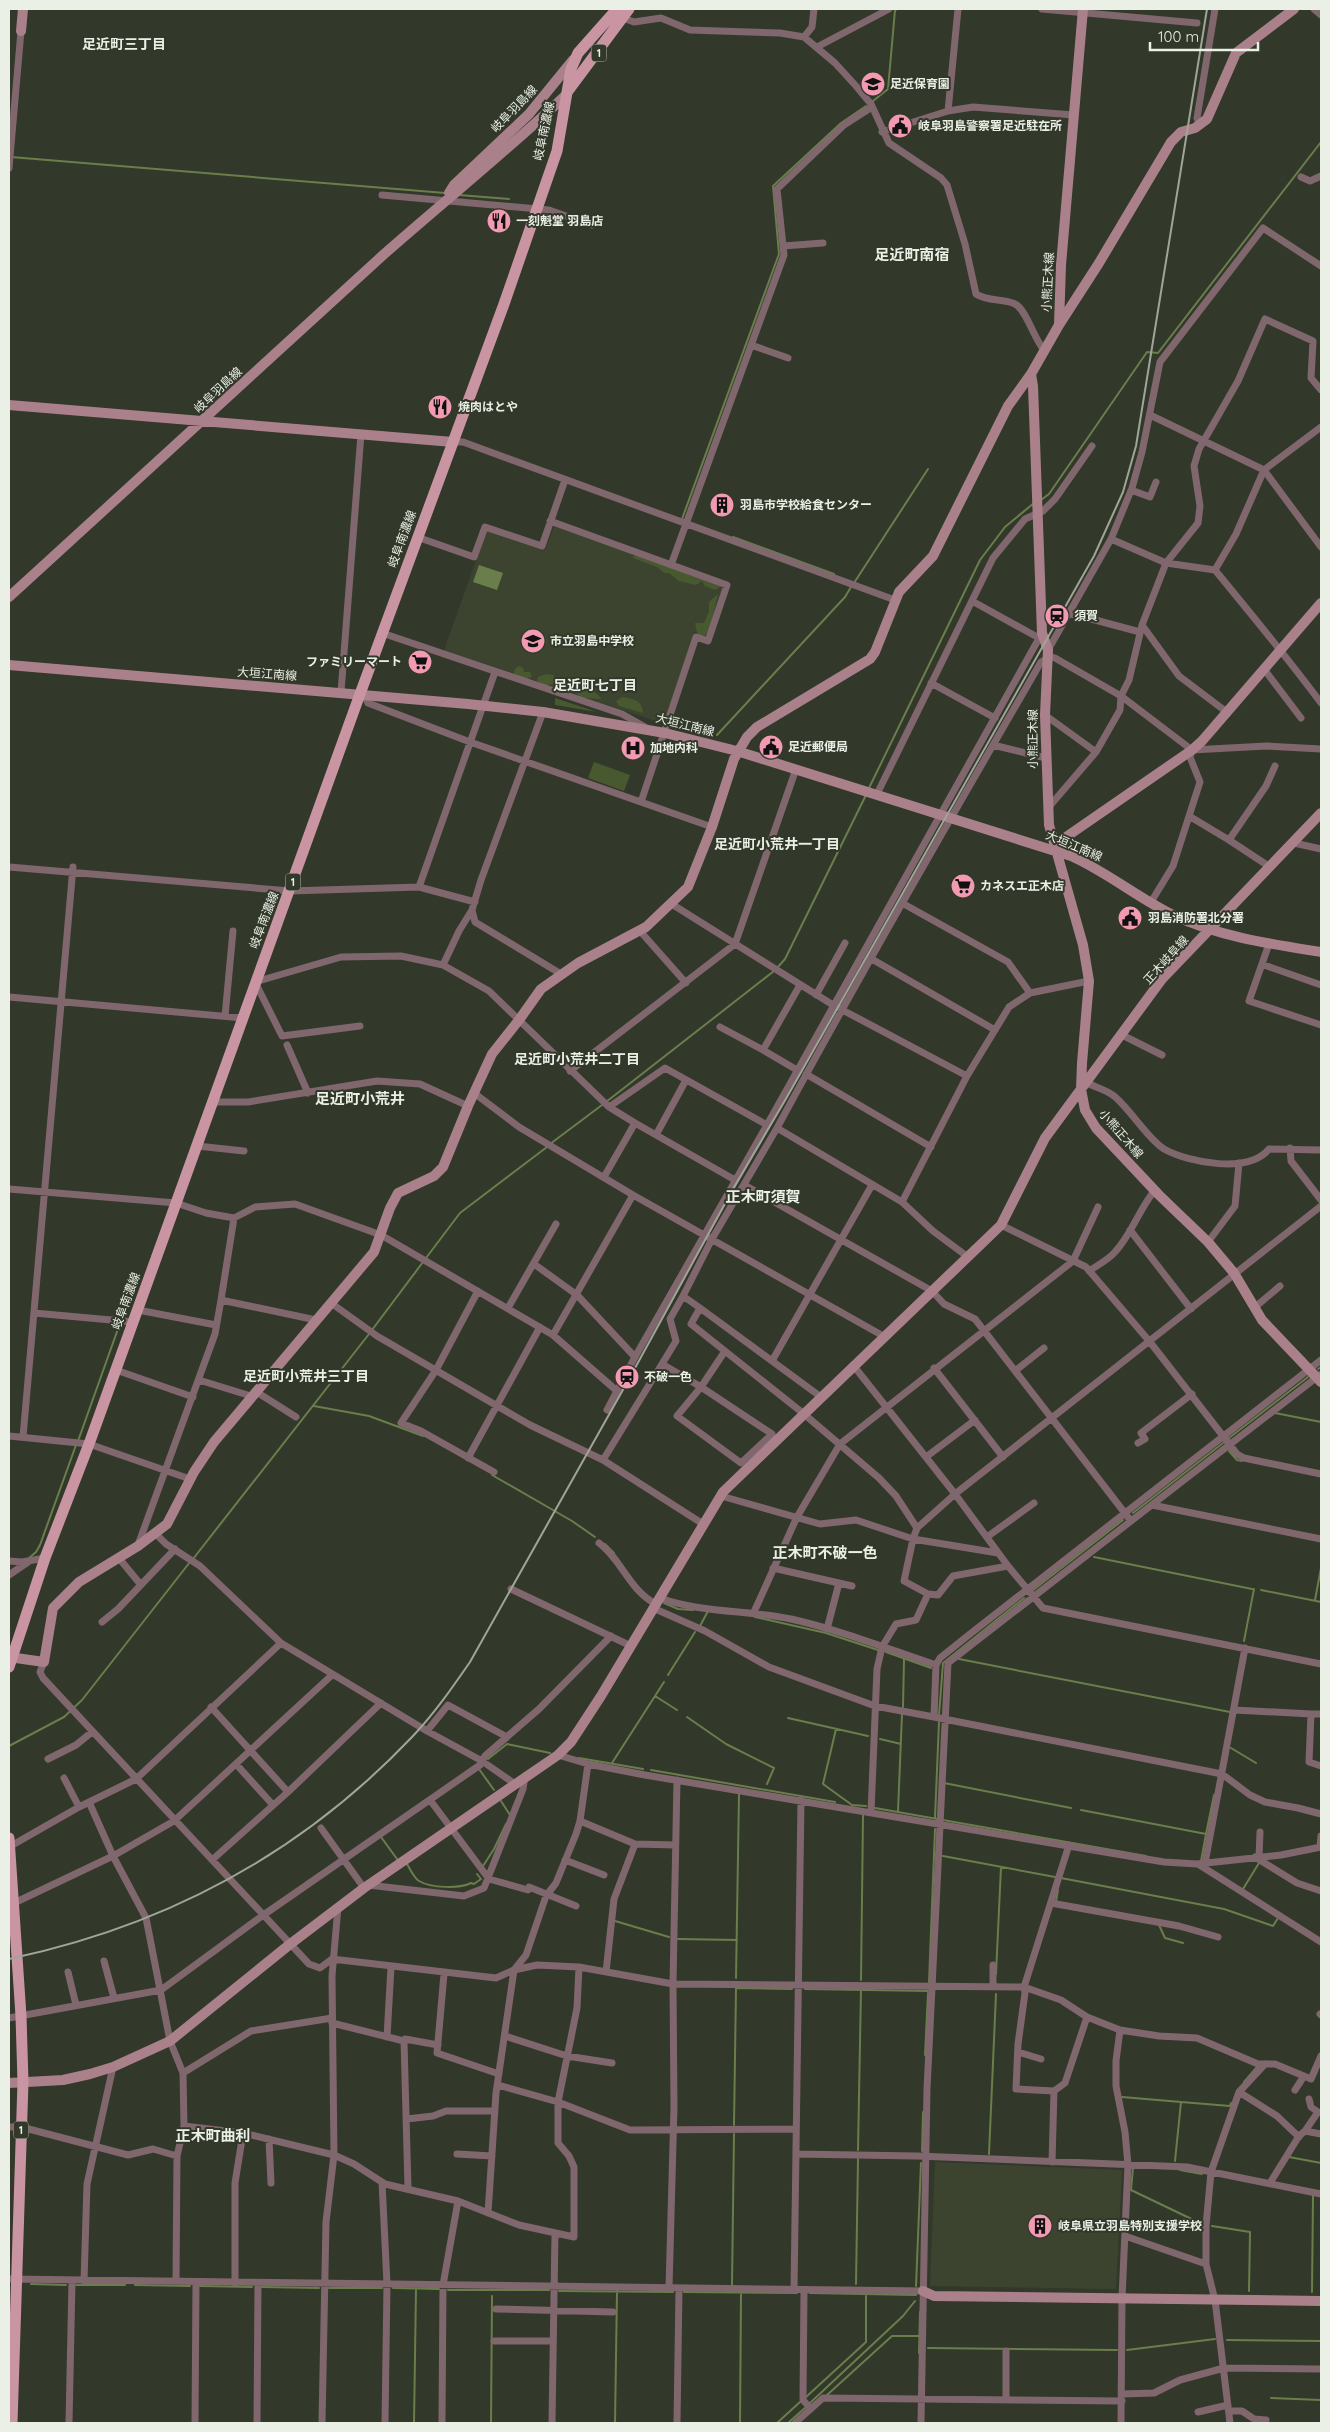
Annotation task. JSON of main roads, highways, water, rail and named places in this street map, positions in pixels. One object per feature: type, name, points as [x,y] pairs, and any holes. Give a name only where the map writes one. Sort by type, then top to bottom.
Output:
[{"type":"main road","name":"岐阜南濃線","points":[[9,1660],[138,1310],[255,982],[362,694],[557,151],[571,69],[578,53],[623,12]]},
{"type":"main road","name":"岐阜南濃線","points":[[566,94],[623,12]]},
{"type":"main road","name":"1","points":[[9,1844],[10,1906],[21,2016],[23,2082],[13,2279],[12,2423]]},
{"type":"waterway","points":[[873,101],[888,89],[895,10],[897,9]]},
{"type":"waterway","points":[[682,519],[779,254],[773,186],[841,123],[866,106]]},
{"type":"waterway","points":[[1041,500],[1049,494],[1147,352],[1158,353],[1321,142]]},
{"type":"waterway","points":[[11,157],[445,193]]},
{"type":"waterway","points":[[459,195],[509,199]]},
{"type":"waterway","points":[[854,583],[928,469]]},
{"type":"waterway","points":[[869,788],[980,560],[1005,527],[1034,503]]},
{"type":"waterway","points":[[733,537],[834,574]]},
{"type":"waterway","points":[[717,735],[845,597],[851,587]]},
{"type":"waterway","points":[[777,968],[785,959],[866,795]]},
{"type":"waterway","points":[[606,1102],[774,971]]},
{"type":"waterway","points":[[550,1144],[602,1105]]},
{"type":"waterway","points":[[426,1258],[460,1213],[547,1147]]},
{"type":"waterway","points":[[372,1330],[423,1262]]},
{"type":"waterway","points":[[78,1441],[119,1326]]},
{"type":"waterway","points":[[193,1559],[369,1334]]},
{"type":"waterway","points":[[1229,1438],[1308,1377]]},
{"type":"waterway","points":[[314,1406],[369,1416],[423,1436]]},
{"type":"waterway","points":[[1275,1413],[1321,1422]]},
{"type":"waterway","points":[[1133,1513],[1223,1443]]},
{"type":"waterway","points":[[29,1558],[40,1545],[76,1445]]},
{"type":"waterway","points":[[1229,1451],[1237,1460],[1242,1461]]},
{"type":"waterway","points":[[492,1475],[572,1521],[595,1537]]},
{"type":"waterway","points":[[1032,1591],[1123,1520]]},
{"type":"waterway","points":[[605,1544],[614,1553]]},
{"type":"waterway","points":[[1094,1557],[1252,1589]]},
{"type":"waterway","points":[[9,1746],[64,1717],[82,1700],[190,1562]]},
{"type":"waterway","points":[[1315,1600],[1321,1568]]},
{"type":"waterway","points":[[1244,1641],[1254,1589]]},
{"type":"waterway","points":[[1261,1590],[1321,1602]]},
{"type":"waterway","points":[[939,1715],[943,1663],[1024,1598]]},
{"type":"waterway","points":[[664,1603],[678,1609],[693,1610]]},
{"type":"waterway","points":[[700,1626],[708,1611]]},
{"type":"waterway","points":[[755,1617],[826,1633],[878,1650]]},
{"type":"waterway","points":[[668,1675],[695,1632]]},
{"type":"waterway","points":[[886,1652],[931,1668]]},
{"type":"waterway","points":[[903,1707],[904,1659]]},
{"type":"waterway","points":[[959,1659],[1230,1712]]},
{"type":"waterway","points":[[612,1763],[664,1682]]},
{"type":"waterway","points":[[655,1696],[677,1710]]},
{"type":"waterway","points":[[898,1811],[902,1714]]},
{"type":"waterway","points":[[687,1717],[726,1744],[774,1768],[767,1784]]},
{"type":"waterway","points":[[788,1718],[868,1736]]},
{"type":"waterway","points":[[935,1818],[939,1722]]},
{"type":"waterway","points":[[836,1729],[823,1784],[852,1805],[866,1806]]},
{"type":"waterway","points":[[880,1739],[901,1744]]},
{"type":"waterway","points":[[488,1759],[507,1744],[550,1753]]},
{"type":"waterway","points":[[1231,1748],[1256,1763]]},
{"type":"waterway","points":[[579,1758],[643,1769]]},
{"type":"waterway","points":[[479,1769],[494,1790]]},
{"type":"waterway","points":[[651,1770],[835,1802]]},
{"type":"waterway","points":[[944,1783],[1071,1808]]},
{"type":"waterway","points":[[736,1978],[739,1794]]},
{"type":"waterway","points":[[1081,1810],[1206,1834],[1214,1795]]},
{"type":"waterway","points":[[501,1801],[510,1815]]},
{"type":"waterway","points":[[875,1808],[1146,1856]]},
{"type":"waterway","points":[[861,1980],[863,1815]]},
{"type":"waterway","points":[[483,1866],[506,1824]]},
{"type":"waterway","points":[[929,1982],[935,1829]]},
{"type":"waterway","points":[[1201,1861],[1206,1834]]},
{"type":"waterway","points":[[381,1837],[397,1859]]},
{"type":"waterway","points":[[943,1856],[1055,1877]]},
{"type":"waterway","points":[[1243,1889],[1259,1863]]},
{"type":"waterway","points":[[407,1864],[419,1881],[438,1886],[453,1887],[474,1884],[481,1879],[477,1874]]},
{"type":"waterway","points":[[996,1974],[1001,1867]]},
{"type":"waterway","points":[[1061,1878],[1224,1909],[1273,1926],[1278,1918]]},
{"type":"waterway","points":[[1056,1902],[1058,1890]]},
{"type":"waterway","points":[[615,1921],[669,1937]]},
{"type":"waterway","points":[[1159,1925],[1165,1938],[1183,1943]]},
{"type":"waterway","points":[[678,1939],[737,1940]]},
{"type":"waterway","points":[[734,2125],[736,1988],[792,1989]]},
{"type":"waterway","points":[[805,1989],[928,1991]]},
{"type":"waterway","points":[[858,2150],[861,1989]]},
{"type":"waterway","points":[[925,2055],[928,1993]]},
{"type":"waterway","points":[[989,2154],[996,1994]]},
{"type":"waterway","points":[[1244,2082],[1257,2067]]},
{"type":"waterway","points":[[1122,2097],[1181,2102],[1175,2161]]},
{"type":"waterway","points":[[1181,2102],[1230,2106],[1231,2103]]},
{"type":"waterway","points":[[922,2151],[923,2112]]},
{"type":"waterway","points":[[732,2285],[734,2134]]},
{"type":"waterway","points":[[1289,2157],[1321,2163]]},
{"type":"waterway","points":[[856,2284],[858,2159]]},
{"type":"waterway","points":[[916,2286],[921,2163]]},
{"type":"waterway","points":[[1133,2168],[1131,2190],[1202,2224]]},
{"type":"waterway","points":[[1180,2170],[1202,2174]]},
{"type":"waterway","points":[[1312,2292],[1313,2195]]},
{"type":"waterway","points":[[1212,2226],[1250,2232],[1249,2291]]},
{"type":"waterway","points":[[31,2284],[66,2285]]},
{"type":"waterway","points":[[76,2285],[125,2285]]},
{"type":"waterway","points":[[135,2285],[190,2286]]},
{"type":"waterway","points":[[200,2286],[252,2287]]},
{"type":"waterway","points":[[262,2287],[319,2288]]},
{"type":"waterway","points":[[329,2288],[382,2288]]},
{"type":"waterway","points":[[393,2288],[439,2289]]},
{"type":"waterway","points":[[414,2423],[416,2289]]},
{"type":"waterway","points":[[448,2290],[549,2290]]},
{"type":"waterway","points":[[559,2291],[673,2292]]},
{"type":"waterway","points":[[615,2423],[617,2291]]},
{"type":"waterway","points":[[684,2292],[797,2293]]},
{"type":"waterway","points":[[740,2423],[741,2293]]},
{"type":"waterway","points":[[810,2293],[916,2295]]},
{"type":"waterway","points":[[806,2397],[866,2342],[866,2294]]},
{"type":"waterway","points":[[491,2423],[492,2296]]},
{"type":"waterway","points":[[810,2403],[903,2316],[915,2301]]},
{"type":"waterway","points":[[919,2353],[920,2312]]},
{"type":"waterway","points":[[827,2395],[892,2336],[919,2336]]},
{"type":"waterway","points":[[1127,2350],[1215,2339]]},
{"type":"waterway","points":[[1227,2340],[1321,2341]]},
{"type":"waterway","points":[[928,2348],[1117,2350]]},
{"type":"waterway","points":[[1271,2398],[1321,2400]]},
{"type":"waterway","points":[[777,2423],[800,2402]]},
{"type":"waterway","points":[[788,2423],[806,2407]]},
{"type":"railway","points":[[9,1959],[67,1945],[123,1927],[176,1905],[228,1880],[277,1850],[324,1816],[369,1779],[420,1728],[470,1662],[733,1189],[1094,556],[1123,492],[1136,446],[1207,9]]},
{"type":"place","name":"足近保育園","points":[[873,84]]},
{"type":"place","name":"岐阜羽島警察署足近駐在所","points":[[900,126]]},
{"type":"place","name":"一刻魁堂 羽島店","points":[[499,221]]},
{"type":"place","name":"焼肉はとや","points":[[440,407]]},
{"type":"place","name":"羽島市学校給食センター","points":[[722,505]]},
{"type":"place","name":"須賀","points":[[1057,616]]},
{"type":"place","name":"市立羽島中学校","points":[[533,641]]},
{"type":"place","name":"ファミリーマート","points":[[420,662]]},
{"type":"place","name":"足近郵便局","points":[[771,747]]},
{"type":"place","name":"加地内科","points":[[633,748]]},
{"type":"place","name":"カネスエ正木店","points":[[963,886]]},
{"type":"place","name":"羽島消防署北分署","points":[[1130,918]]},
{"type":"place","name":"不破一色","points":[[627,1377]]},
{"type":"place","name":"岐阜県立羽島特別支援学校","points":[[1040,2226]]},
{"type":"district","name":"足近町三丁目","points":[[124,44]]},
{"type":"district","name":"足近町南宿","points":[[912,255]]},
{"type":"district","name":"足近町七丁目","points":[[595,685]]},
{"type":"district","name":"足近町小荒井一丁目","points":[[777,844]]},
{"type":"district","name":"足近町小荒井二丁目","points":[[577,1059]]},
{"type":"district","name":"足近町小荒井","points":[[360,1099]]},
{"type":"district","name":"正木町須賀","points":[[763,1197]]},
{"type":"district","name":"足近町小荒井三丁目","points":[[306,1376]]},
{"type":"district","name":"正木町不破一色","points":[[825,1553]]},
{"type":"district","name":"正木町曲利","points":[[213,2136]]}]
